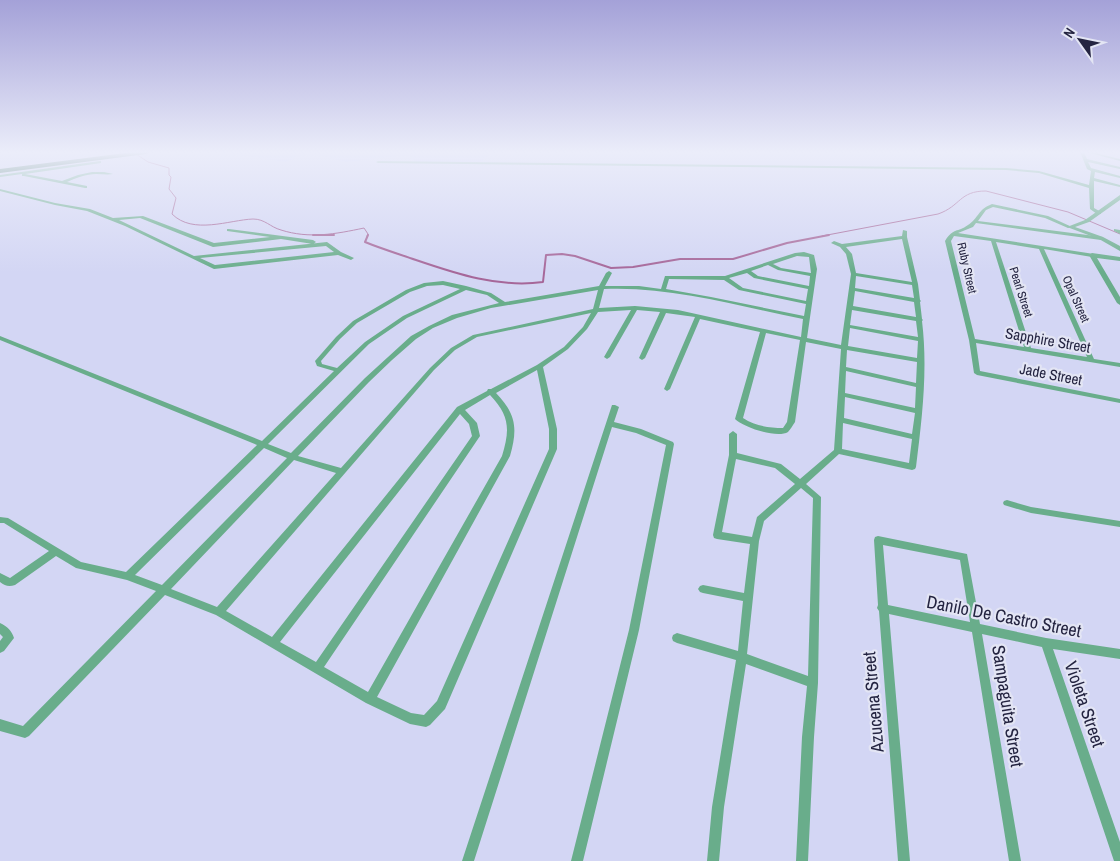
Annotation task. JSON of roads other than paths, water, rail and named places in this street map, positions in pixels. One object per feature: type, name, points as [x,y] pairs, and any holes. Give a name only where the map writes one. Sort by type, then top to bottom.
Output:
[{"type":"street","points":[[9,192],[88,210],[112,219],[214,267],[340,253]]},
{"type":"street","points":[[1091,192],[1092,210],[1098,213]]},
{"type":"street","points":[[1070,227],[1089,220],[1120,197]]},
{"type":"street","name":"Ruby Street","points":[[977,373],[972,340],[948,241],[952,234],[971,226],[976,222],[984,209],[992,206],[1046,217],[1101,238],[1120,249]]},
{"type":"street","points":[[112,219],[141,217],[213,244],[279,238]]},
{"type":"street","points":[[976,222],[1101,238]]},
{"type":"street","points":[[229,230],[327,244],[350,258]]},
{"type":"street","points":[[834,244],[842,246],[905,234],[916,284],[921,340],[919,411],[912,467],[838,451]]},
{"type":"street","points":[[952,234],[1120,259]]},
{"type":"street","name":"Pearl Street","points":[[993,241],[1028,349]]},
{"type":"street","points":[[194,257],[327,244]]},
{"type":"street","points":[[712,861],[718,807],[742,657],[755,541],[760,519],[838,451],[844,348],[851,308],[854,274],[849,254],[842,246]]},
{"type":"street","name":"Opal Street","points":[[1041,248],[1091,360]]},
{"type":"street","points":[[663,290],[667,277],[725,278],[797,254],[809,254],[812,256],[814,275],[808,303],[792,422],[785,430],[778,431],[760,428],[739,419],[763,331]]},
{"type":"street","points":[[1092,255],[1120,303]]},
{"type":"street","points":[[769,264],[780,269],[814,275]]},
{"type":"street","points":[[748,271],[756,277],[811,288]]},
{"type":"street","points":[[273,643],[460,409],[539,366],[566,348],[584,328],[596,310],[602,288],[609,273]]},
{"type":"street","points":[[854,274],[916,284]]},
{"type":"street","points":[[725,278],[741,289],[808,303]]},
{"type":"street","points":[[337,370],[317,363],[338,338],[355,322],[408,291],[426,284],[444,282],[489,294],[503,303]]},
{"type":"street","points":[[128,576],[367,342],[390,326],[466,288]]},
{"type":"street","points":[[0,726],[25,732],[367,380],[430,327],[461,314],[503,303],[602,288],[663,290],[806,318]]},
{"type":"street","points":[[852,289],[918,301]]},
{"type":"street","points":[[607,357],[634,308]]},
{"type":"street","points":[[220,612],[341,471],[432,369],[464,342],[476,336],[596,310],[634,308],[664,310],[803,340],[920,361]]},
{"type":"street","points":[[851,308],[920,320]]},
{"type":"street","points":[[642,358],[664,310]]},
{"type":"street","points":[[667,389],[698,318]]},
{"type":"street","points":[[848,326],[921,340]]},
{"type":"street","points":[[0,338],[261,445],[292,457],[341,471]]},
{"type":"street","name":"Sapphire Street","points":[[972,340],[1120,365]]},
{"type":"street","points":[[0,520],[5,520],[79,565],[128,576],[220,612],[370,699],[410,718],[426,721],[441,705],[553,449],[554,429],[539,366]]},
{"type":"street","points":[[843,368],[920,386]]},
{"type":"street","name":"Jade Street","points":[[977,373],[1120,401]]},
{"type":"street","points":[[370,699],[506,456],[512,438],[511,419],[502,403],[490,391]]},
{"type":"street","points":[[841,394],[919,411]]},
{"type":"street","points":[[468,861],[615,407]]},
{"type":"street","points":[[317,669],[476,436],[473,423],[460,409]]},
{"type":"street","points":[[840,420],[915,437]]},
{"type":"street","points":[[577,861],[634,630],[670,444],[638,431],[610,424]]},
{"type":"street","points":[[733,434],[732,454],[717,535],[755,541]]},
{"type":"street","points":[[732,454],[778,466],[817,497],[812,683],[802,861]]},
{"type":"street","points":[[1007,504],[1031,510],[1120,524]]},
{"type":"street","name":"Sampaguita Street","points":[[878,540],[964,557],[1015,861]]},
{"type":"street","name":"Azucena Street","points":[[878,540],[882,608],[904,861]]},
{"type":"street","points":[[0,577],[7,582],[12,582],[56,551]]},
{"type":"street","points":[[703,589],[749,598]]},
{"type":"street","name":"Danilo De Castro Street","points":[[882,608],[1046,643],[1120,654]]},
{"type":"street","points":[[0,628],[9,638],[0,648]]},
{"type":"street","points":[[677,638],[742,657],[812,683]]},
{"type":"street","name":"Violeta Street","points":[[1046,643],[1120,861]]},
{"type":"waterway","points":[[171,192],[176,198],[172,214],[190,224],[211,225],[253,219],[261,220],[291,233],[333,234],[364,228],[368,234],[367,236]]},
{"type":"waterway","points":[[822,236],[938,214],[946,211],[970,193],[976,192]]},
{"type":"waterway","points":[[991,192],[1068,212],[1120,234]]},
{"type":"waterway","points":[[313,235],[334,235]]},
{"type":"waterway","points":[[368,235],[365,242],[384,249],[447,270],[478,278],[510,283],[543,282],[546,255],[562,254],[575,256],[611,268],[633,267],[680,259],[733,259],[787,243],[829,235]]}]
